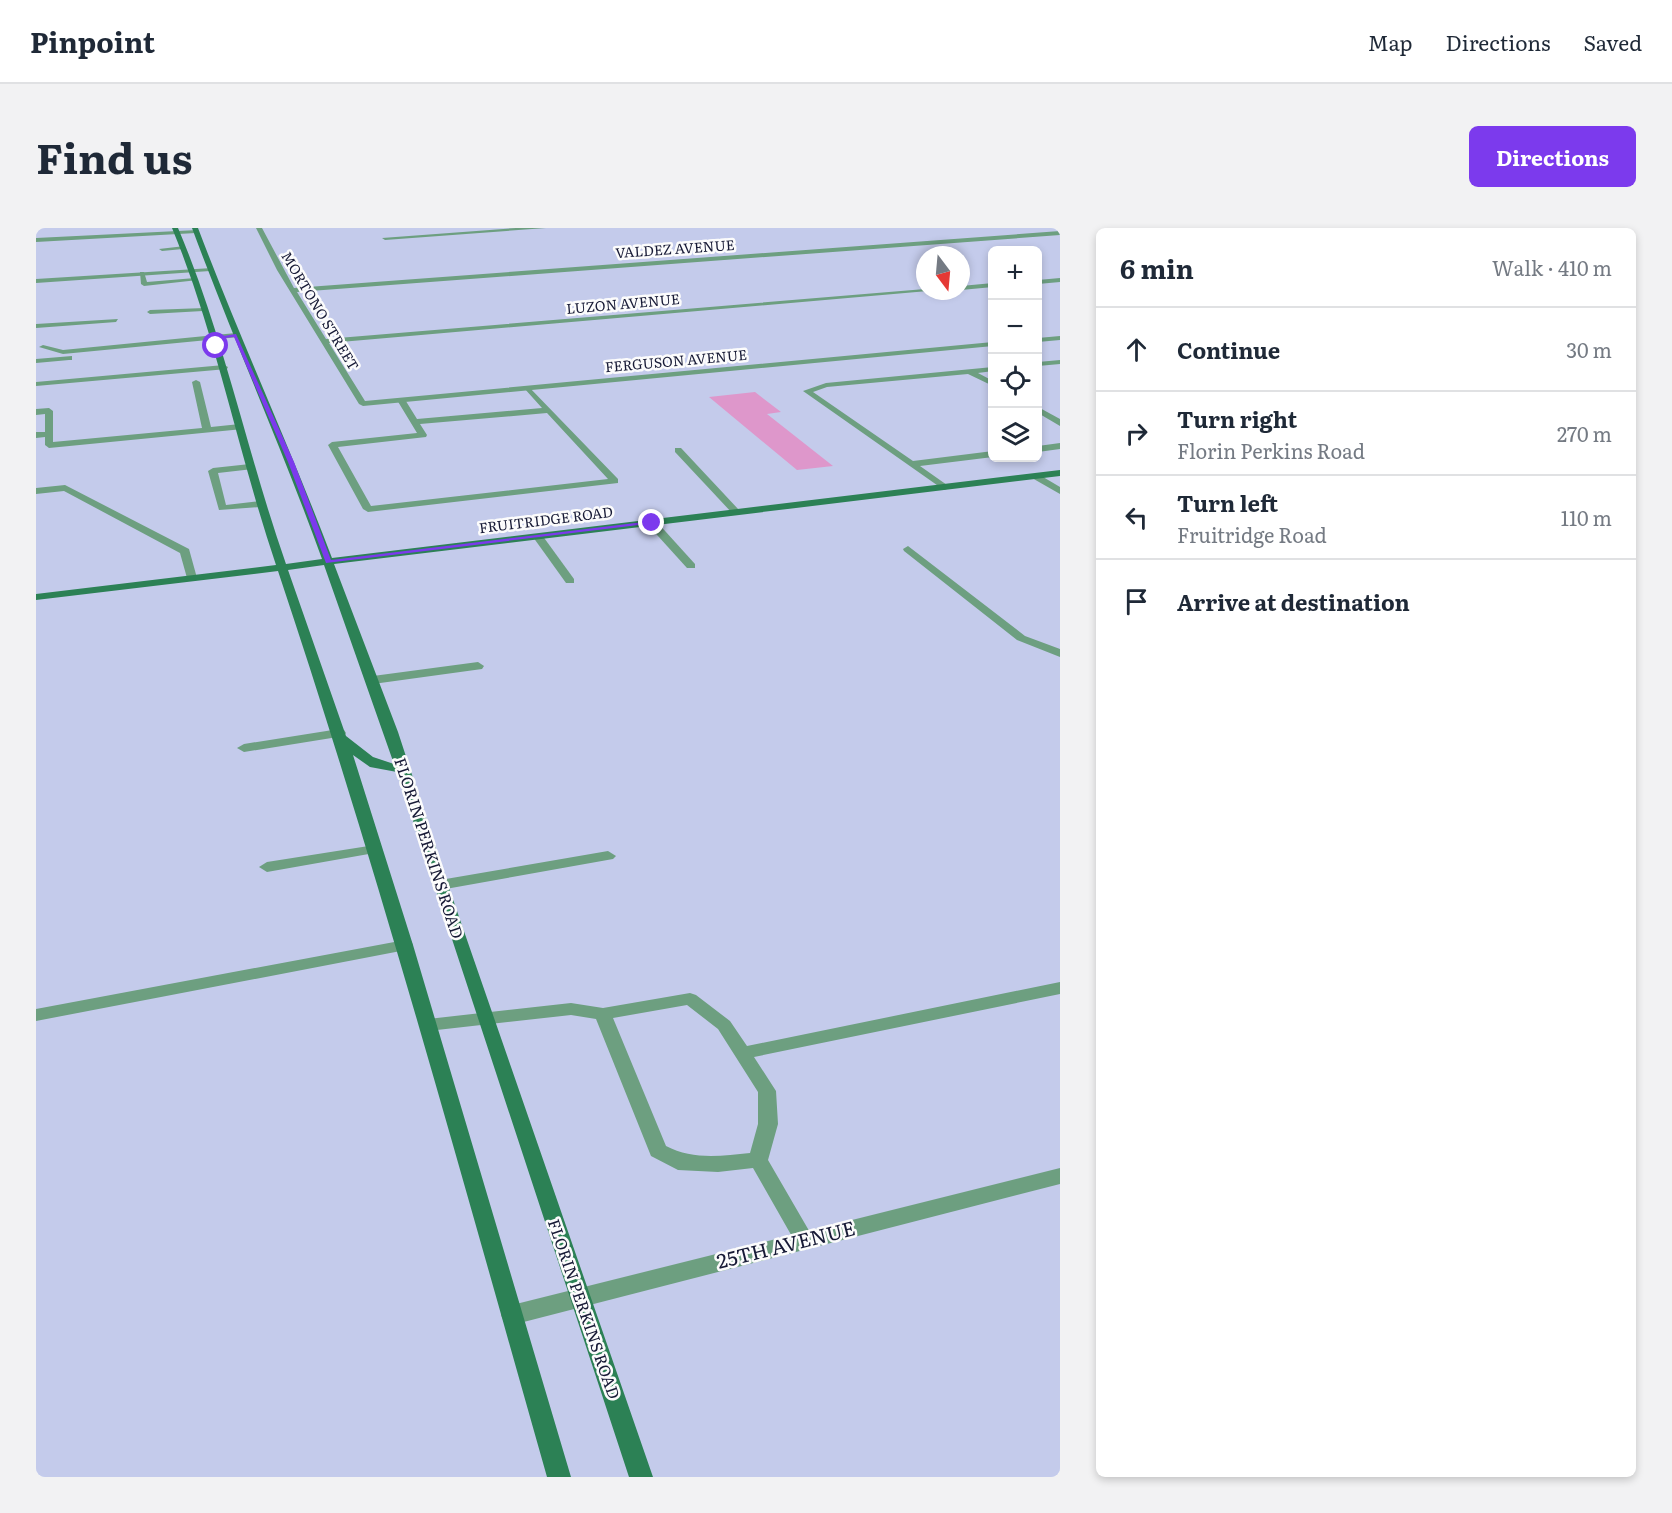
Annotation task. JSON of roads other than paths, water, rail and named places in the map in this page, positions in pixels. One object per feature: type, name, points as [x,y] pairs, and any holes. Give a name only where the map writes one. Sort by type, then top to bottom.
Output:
[{"type":"main road","points":[[176,230],[224,368],[260,504],[280,568],[340,735],[405,945],[559,1477]]},
{"type":"main road","name":"FLORIN PERKINS ROAD","points":[[196,230],[236,335],[291,462],[373,680],[484,1017],[641,1477]]},
{"type":"main road","name":"FRUITRIDGE ROAD","points":[[36,597],[1060,473]]},
{"type":"main road","points":[[340,735],[371,764],[385,770],[403,768]]},
{"type":"street","points":[[36,240],[128,228]]},
{"type":"street","name":"MORTONO STREET","points":[[259,228],[292,290],[363,404]]},
{"type":"street","points":[[385,238],[543,228]]},
{"type":"street","points":[[89,232],[196,230]]},
{"type":"street","name":"VALDEZ AVENUE","points":[[292,290],[1059,230]]},
{"type":"street","points":[[162,249],[183,247]]},
{"type":"street","points":[[36,281],[210,269]]},
{"type":"street","points":[[142,273],[144,284],[195,280]]},
{"type":"street","points":[[1042,282],[1060,280]]},
{"type":"street","points":[[970,287],[988,285]]},
{"type":"street","name":"LUZON AVENUE","points":[[323,341],[916,292]]},
{"type":"street","points":[[150,312],[203,309]]},
{"type":"street","points":[[36,326],[116,320]]},
{"type":"street","points":[[36,361],[215,342],[236,335]]},
{"type":"street","points":[[1042,340],[1060,338]]},
{"type":"street","points":[[41,345],[63,352],[215,342]]},
{"type":"street","name":"FERGUSON AVENUE","points":[[363,404],[988,344]]},
{"type":"street","points":[[1042,364],[1060,362]]},
{"type":"street","points":[[36,384],[224,368]]},
{"type":"street","points":[[944,487],[807,391],[826,385],[988,369]]},
{"type":"street","points":[[969,371],[988,381]]},
{"type":"street","points":[[196,382],[207,430]]},
{"type":"street","points":[[402,400],[423,435],[332,445],[368,509],[615,481],[528,388]]},
{"type":"street","points":[[415,422],[549,410]]},
{"type":"street","points":[[36,412],[50,411],[49,445],[240,427]]},
{"type":"street","points":[[1042,412],[1060,423]]},
{"type":"street","points":[[36,435],[49,434]]},
{"type":"street","points":[[1042,448],[1060,446]]},
{"type":"street","points":[[678,450],[736,512]]},
{"type":"street","points":[[911,464],[988,455]]},
{"type":"street","points":[[250,467],[213,471],[222,508],[260,504]]},
{"type":"street","points":[[1035,476],[1060,491]]},
{"type":"street","points":[[36,491],[64,488],[185,551],[192,578]]},
{"type":"street","points":[[652,523],[691,566]]},
{"type":"street","points":[[538,537],[570,581]]},
{"type":"street","points":[[908,549],[1021,638],[1060,653]]},
{"type":"street","points":[[373,680],[478,666]]},
{"type":"street","points":[[244,748],[340,735]]},
{"type":"street","points":[[267,867],[375,849]]},
{"type":"street","points":[[440,885],[608,856]]},
{"type":"street","points":[[36,1015],[405,945]]},
{"type":"street","points":[[742,1053],[1060,988]]},
{"type":"street","points":[[428,1025],[571,1009],[603,1014],[690,999],[724,1025],[767,1091],[768,1124],[758,1160],[805,1240]]},
{"type":"street","points":[[603,1014],[658,1151],[678,1162],[718,1164],[758,1160]]},
{"type":"street","name":"25TH AVENUE","points":[[512,1315],[1060,1176]]}]
